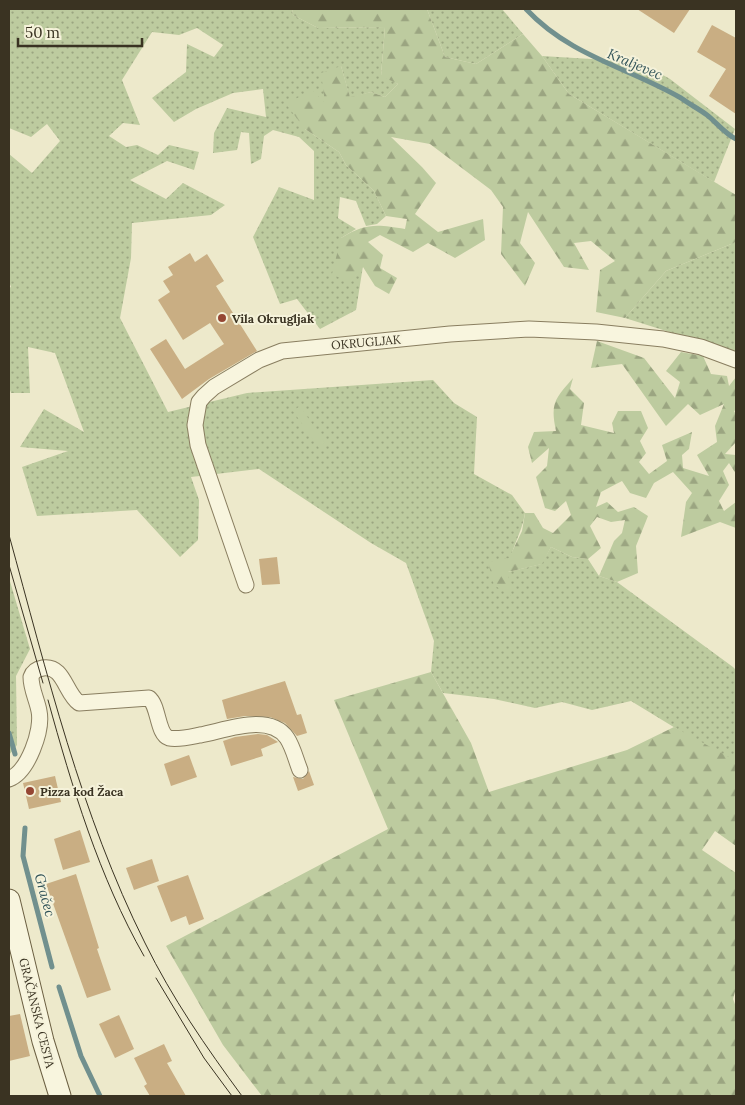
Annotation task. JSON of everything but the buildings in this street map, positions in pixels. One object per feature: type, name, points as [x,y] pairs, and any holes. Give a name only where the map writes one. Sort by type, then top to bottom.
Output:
[{"type":"main road","name":"GRAČANSKA CESTA","points":[[9,900],[43,1041],[60,1096]]},
{"type":"street","name":"OKRUGLJAK","points":[[246,585],[198,445],[195,418],[199,402],[214,387],[274,353],[335,344],[529,329],[596,332],[663,339],[701,347],[736,360]]},
{"type":"street","points":[[9,779],[22,772],[28,762],[40,717],[31,677],[39,669],[52,667],[59,673],[72,696],[85,704],[149,698],[154,704],[162,732],[170,738],[186,738],[249,726],[273,726],[286,737],[300,770]]},
{"type":"green space","points":[[9,9],[292,9],[293,15],[318,28],[385,27],[381,75],[398,84],[385,97],[371,92],[350,98],[341,66],[325,103],[305,129],[339,152],[346,165],[374,191],[386,216],[377,224],[366,226],[356,201],[340,197],[338,218],[356,229],[341,238],[350,282],[363,266],[356,310],[320,329],[297,299],[280,304],[253,237],[279,187],[314,200],[314,151],[299,137],[273,130],[264,136],[261,159],[251,164],[249,133],[241,132],[237,150],[213,153],[214,133],[227,108],[266,117],[263,89],[233,93],[196,109],[174,122],[152,98],[186,72],[187,44],[214,57],[223,45],[197,28],[179,35],[152,32],[122,80],[140,125],[123,123],[109,136],[126,147],[137,145],[158,155],[169,145],[199,152],[194,170],[167,161],[130,180],[166,199],[183,183],[225,205],[211,215],[132,223],[131,258],[120,318],[168,412],[247,393],[433,380],[454,403],[477,417],[474,474],[512,495],[525,513],[508,572],[541,564],[551,547],[572,557],[588,559],[599,576],[617,582],[733,667],[736,670],[736,765],[631,701],[592,710],[562,702],[535,708],[494,699],[443,693],[431,672],[434,641],[406,563],[371,543],[259,469],[191,477],[199,500],[198,540],[180,557],[137,510],[37,516],[22,467],[68,451],[20,447],[44,409],[84,432],[55,353],[28,347],[30,393],[11,393],[9,387],[9,288],[11,287],[9,281],[9,154],[32,173],[60,141],[47,124],[31,137],[9,128]]},
{"type":"green space","points":[[292,9],[427,9],[445,57],[476,64],[523,34],[542,56],[569,94],[736,195],[736,242],[666,271],[625,318],[596,312],[600,270],[615,261],[591,241],[574,243],[589,270],[564,267],[528,212],[520,243],[535,263],[525,286],[501,254],[503,207],[491,190],[430,144],[391,137],[436,183],[415,214],[438,232],[483,219],[485,240],[455,258],[428,243],[413,252],[380,235],[368,242],[383,255],[380,268],[397,278],[389,294],[375,286],[363,267],[350,283],[332,274],[341,238],[364,227],[387,226],[405,229],[407,219],[386,216],[374,191],[346,165],[339,152],[305,129],[286,104],[312,90],[325,103],[321,73],[341,66],[350,97],[371,92],[385,97],[398,84],[381,76],[385,27],[318,28],[293,15]]},
{"type":"green space","points":[[427,9],[502,9],[523,34],[476,64],[445,57]]},
{"type":"green space","points":[[542,56],[640,62],[670,79],[735,129],[714,182],[569,94]]},
{"type":"green space","points":[[736,242],[736,353],[625,318],[666,271]]},
{"type":"green space","points":[[597,341],[644,358],[675,398],[680,382],[666,371],[681,352],[703,356],[711,374],[727,376],[729,386],[736,377],[736,410],[734,411],[736,415],[736,442],[725,454],[736,455],[736,474],[729,463],[723,471],[729,485],[719,501],[724,511],[736,502],[736,528],[720,522],[681,537],[686,502],[692,493],[673,472],[654,483],[646,498],[630,493],[622,481],[601,492],[596,507],[607,502],[618,512],[634,507],[648,516],[636,546],[638,573],[617,582],[599,576],[614,541],[622,533],[625,520],[611,522],[597,517],[590,526],[601,548],[588,559],[572,557],[551,547],[542,564],[508,572],[511,596],[494,585],[488,562],[509,558],[522,531],[525,513],[534,513],[543,528],[553,533],[571,515],[566,501],[555,511],[545,508],[536,477],[547,466],[549,448],[532,463],[528,447],[534,432],[556,431],[554,407],[558,397],[573,378],[570,389],[584,403],[581,425],[614,433],[612,423],[618,411],[641,411],[648,428],[640,441],[646,453],[639,462],[649,474],[667,461],[662,445],[692,432],[689,449],[682,455],[683,468],[709,476],[697,455],[717,442],[715,426],[724,404],[700,415],[688,404],[666,426],[622,364],[591,368]]},
{"type":"green space","points":[[300,406],[325,443],[319,448],[293,411]]},
{"type":"green space","points":[[9,578],[30,649],[16,676],[17,745],[9,755]]},
{"type":"green space","points":[[431,672],[471,743],[489,792],[627,750],[674,727],[736,761],[736,846],[715,831],[702,850],[736,873],[736,988],[733,999],[736,1007],[736,1096],[262,1096],[223,1045],[166,946],[388,829],[334,700]]},
{"type":"waterway","name":"Kraljevec","points":[[526,9],[543,25],[580,50],[681,98],[707,115],[736,139]]},
{"type":"waterway","name":"Gračec","points":[[9,733],[15,754]]},
{"type":"waterway","name":"Gračec","points":[[25,828],[23,856],[52,967]]},
{"type":"waterway","name":"Gračec","points":[[59,987],[81,1056],[100,1096]]},
{"type":"tram line","points":[[9,535],[67,743],[102,845],[122,894],[166,983],[203,1041],[242,1096]]},
{"type":"tram line","points":[[9,565],[43,683]]},
{"type":"tram line","points":[[48,700],[88,831],[113,895],[144,956]]},
{"type":"tram line","points":[[156,978],[204,1058],[232,1096]]},
{"type":"place","name":"Vila Okrugljak","points":[[222,318]]},
{"type":"place","name":"Pizza kod Žaca","points":[[30,791]]}]
